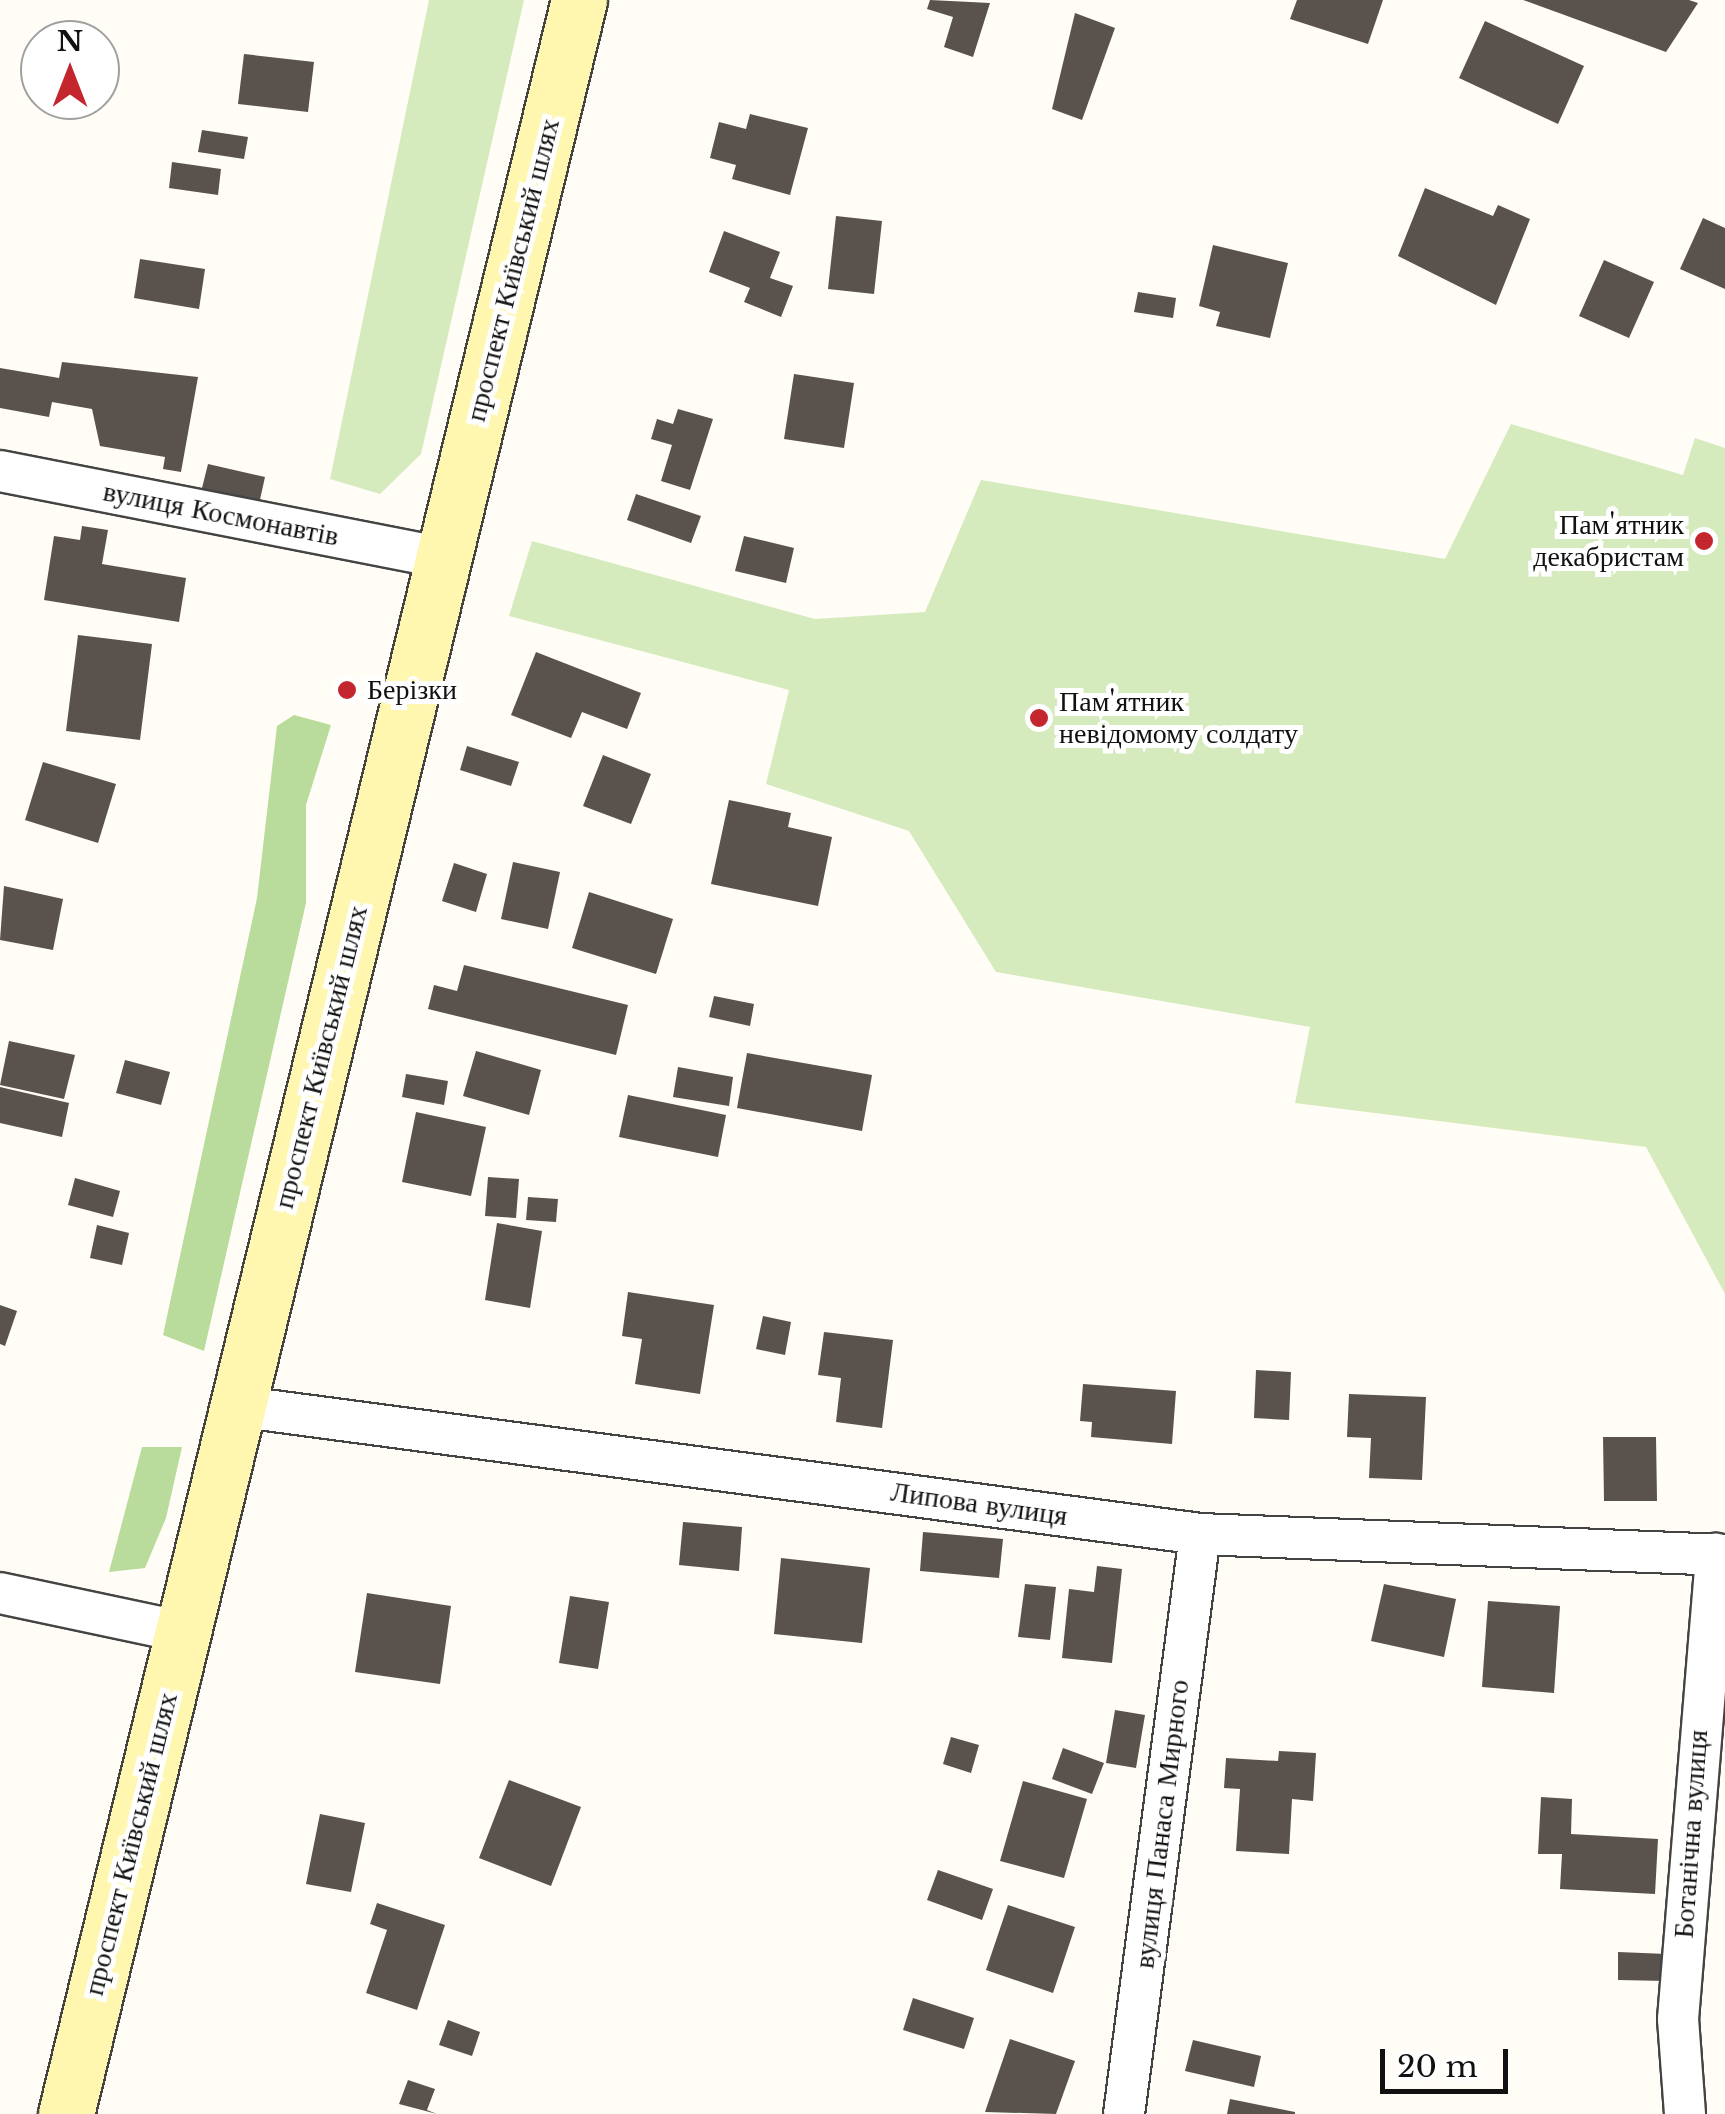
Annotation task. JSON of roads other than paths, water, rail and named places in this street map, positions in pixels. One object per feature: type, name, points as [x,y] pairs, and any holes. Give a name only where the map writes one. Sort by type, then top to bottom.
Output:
[{"type":"main road","name":"проспект Київський шлях","points":[[66,2114],[579,0]]},
{"type":"street","name":"вулиця Космонавтів","points":[[0,471],[442,558]]},
{"type":"street","name":"Липова вулиця","points":[[236,1406],[1200,1534],[1720,1554]]},
{"type":"street","name":"вулиця Панаса Мирного","points":[[1124,2114],[1200,1534]]},
{"type":"street","name":"Ботанічна вулиця","points":[[1685,2114],[1678,2019],[1720,1554]]},
{"type":"street","points":[[0,1593],[183,1632]]},
{"type":"place","name":"Пам'ятник декабристам","points":[[1704,541]]},
{"type":"place","name":"Берізки","points":[[347,690]]},
{"type":"place","name":"Пам'ятник невідомому солдату","points":[[1039,718]]}]
